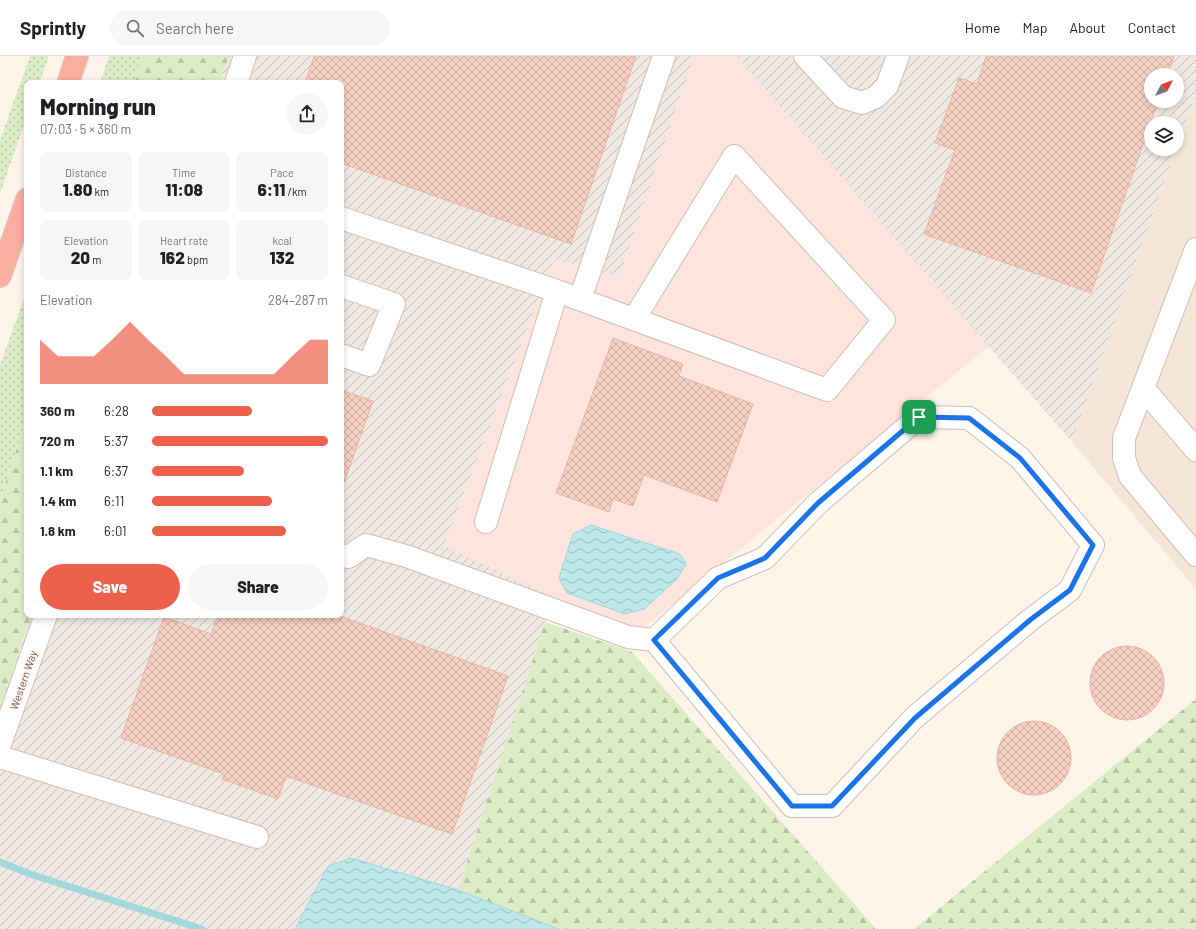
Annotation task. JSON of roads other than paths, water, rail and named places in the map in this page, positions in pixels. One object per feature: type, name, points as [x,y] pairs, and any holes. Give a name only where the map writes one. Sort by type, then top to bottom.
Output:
[{"type":"highway","points":[[69,80],[77,56]]},
{"type":"highway","points":[[0,276],[24,208]]},
{"type":"street","points":[[237,80],[245,56]]},
{"type":"street","points":[[580,299],[664,56]]},
{"type":"street","points":[[805,56],[843,97],[862,103],[876,98],[888,86],[898,56]]},
{"type":"street","points":[[344,219],[556,290],[634,319],[827,390],[884,320],[734,156],[634,319]]},
{"type":"street","points":[[1196,249],[1124,438],[1124,458],[1130,476],[1196,555]]},
{"type":"street","points":[[344,287],[394,304],[368,365],[344,356]]},
{"type":"street","points":[[486,522],[556,290]]},
{"type":"street","points":[[1143,388],[1196,450]]},
{"type":"street","points":[[344,556],[348,557],[366,545],[406,556],[628,637],[654,640],[792,806],[832,806],[915,718],[1030,620],[1070,590],[1093,545],[1020,458],[969,418],[919,417],[818,503],[765,558],[718,578],[654,640]]},
{"type":"street","name":"Western Way","points":[[0,744],[45,618]]},
{"type":"street","points":[[0,757],[257,837]]},
{"type":"water","points":[[591,525],[680,554],[686,564],[677,579],[644,609],[625,614],[567,593],[559,578],[573,534]]},
{"type":"water","points":[[351,858],[458,890],[559,929],[295,929],[328,866]]},
{"type":"waterway","points":[[0,862],[30,874],[202,929]]}]
